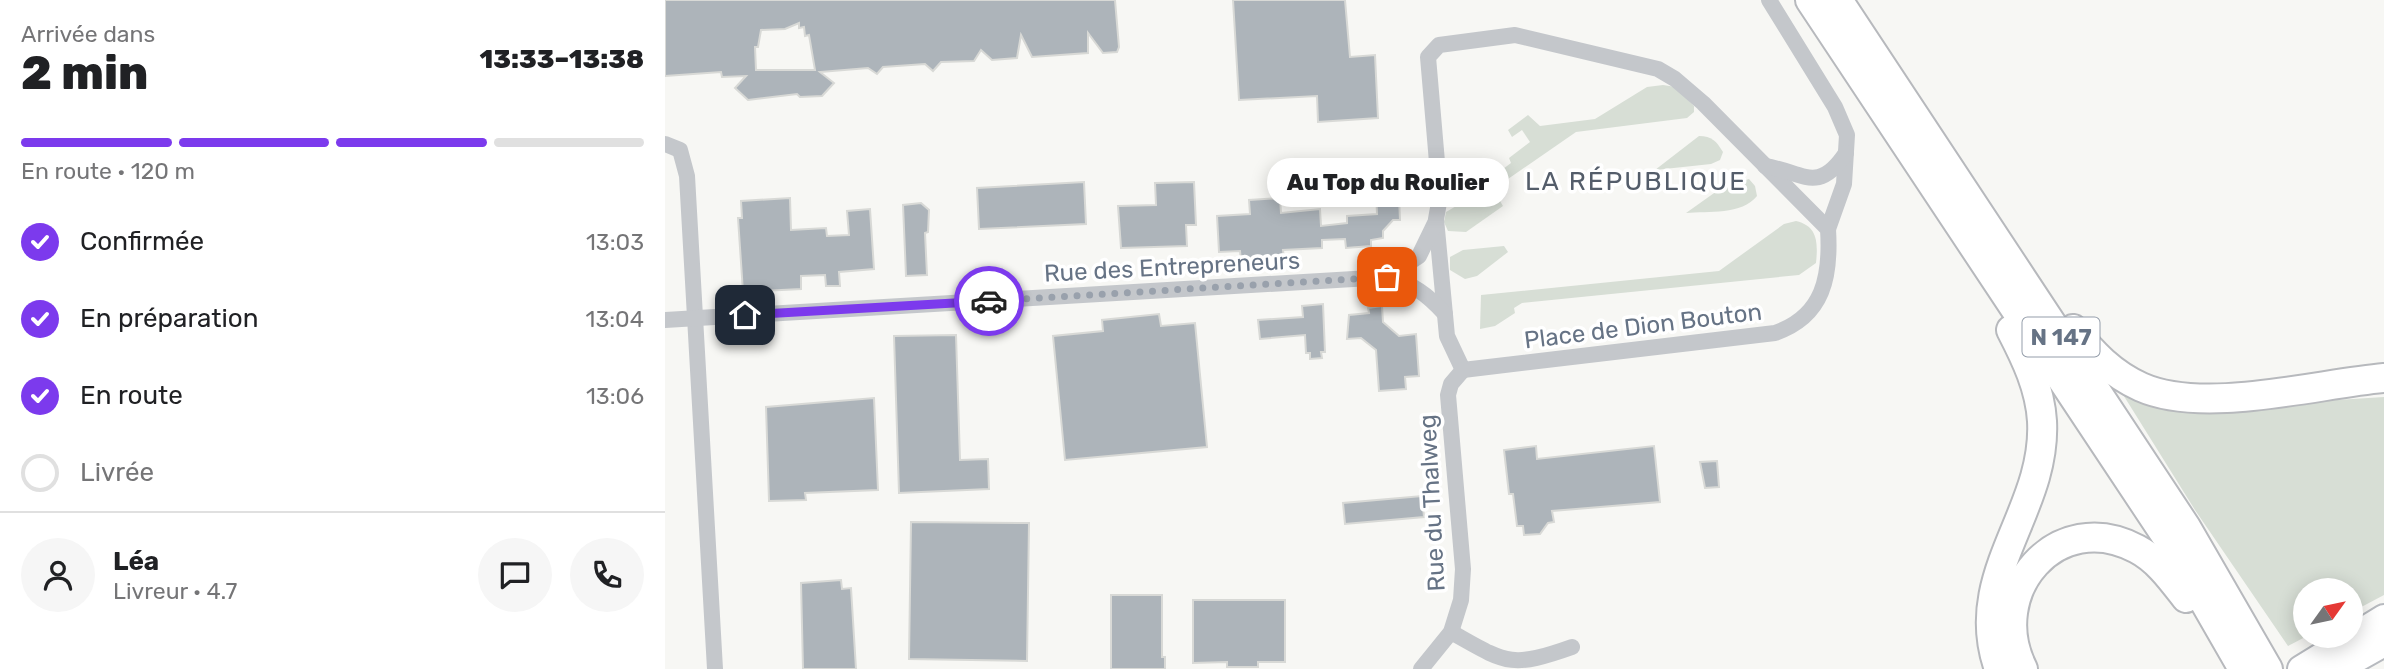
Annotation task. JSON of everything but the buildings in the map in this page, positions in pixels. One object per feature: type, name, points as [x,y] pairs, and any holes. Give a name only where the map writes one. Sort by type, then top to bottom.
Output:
[{"type":"highway","name":"N 147","points":[[1810,0],[2249,660]]},
{"type":"highway","name":"N 147","points":[[1846,11],[2186,527],[2249,660]]},
{"type":"highway","points":[[1846,11],[1904,82],[2050,298],[2088,348],[2114,372],[2143,388],[2195,397],[2226,398],[2384,378]]},
{"type":"highway","points":[[1873,96],[1906,159],[1984,281],[2021,348],[2037,389],[2042,422],[2038,461],[2025,506],[2003,556],[1989,613],[1990,640],[1999,669]]},
{"type":"highway","points":[[2022,669],[2010,626],[2017,593],[2023,580],[2039,559],[2050,551],[2064,543],[2095,538],[2125,544],[2149,557],[2174,582],[2215,638],[2249,660]]},
{"type":"main road","points":[[2301,669],[2384,618]]},
{"type":"main road","points":[[2338,669],[2384,643]]},
{"type":"street","points":[[1387,277],[1419,256],[1436,219],[1440,197],[1428,57],[1439,45],[1515,35],[1658,69],[1675,79],[1703,103],[1828,229],[1844,184],[1847,135],[1835,107],[1769,0]]},
{"type":"street","points":[[672,147],[687,176],[715,669]]},
{"type":"street","points":[[1765,166],[1812,179],[1830,172],[1846,153]]},
{"type":"street","points":[[1436,219],[1447,337],[1463,370]]},
{"type":"street","name":"Place de Dion Bouton","points":[[1463,370],[1775,333],[1791,328],[1817,303],[1825,287],[1829,268],[1828,229]]},
{"type":"street","points":[[1387,277],[1412,284],[1429,296],[1445,314]]},
{"type":"street","name":"Rue des Entrepreneurs","points":[[665,320],[1387,277]]},
{"type":"street","name":"Rue du Thalweg","points":[[1421,669],[1451,632],[1461,600],[1463,569],[1448,395],[1451,384],[1463,370]]},
{"type":"street","points":[[1451,632],[1490,654],[1524,663],[1572,647]]},
{"type":"shaded area","points":[[1647,87],[1676,87],[1694,106],[1694,112],[1687,118],[1576,132],[1508,179],[1466,184],[1458,177],[1457,163],[1465,165],[1470,161],[1474,166],[1484,159],[1491,169],[1499,163],[1503,169],[1511,163],[1509,158],[1530,142],[1522,130],[1512,137],[1508,130],[1528,115],[1540,126],[1595,119]]},
{"type":"shaded area","points":[[1699,136],[1716,142],[1723,152],[1720,160],[1711,164],[1655,170]]},
{"type":"shaded area","points":[[1749,179],[1755,186],[1757,196],[1751,202],[1724,211],[1686,213],[1724,186]]},
{"type":"shaded area","points":[[1500,201],[1503,206],[1466,232],[1448,231],[1444,222],[1446,212],[1458,205]]},
{"type":"shaded area","points":[[1796,221],[1813,231],[1817,249],[1816,263],[1799,275],[1522,303],[1514,308],[1515,313],[1495,326],[1480,329],[1481,295],[1719,271],[1784,224]]},
{"type":"shaded area","points":[[1504,246],[1508,252],[1477,276],[1465,279],[1450,270],[1450,257],[1463,250]]},
{"type":"shaded area","points":[[2122,393],[2211,408],[2384,397],[2384,595],[2363,606],[2363,578],[2293,578],[2293,643],[2288,646],[2195,510]]},
{"type":"way so far","points":[[989,301],[1387,277]]},
{"type":"place","name":"Au Top du Roulier","points":[[1387,277]]},
{"type":"district","name":"LA RÉPUBLIQUE","points":[[1636,181]]},
{"type":"route","points":[[745,315],[989,301]]}]
